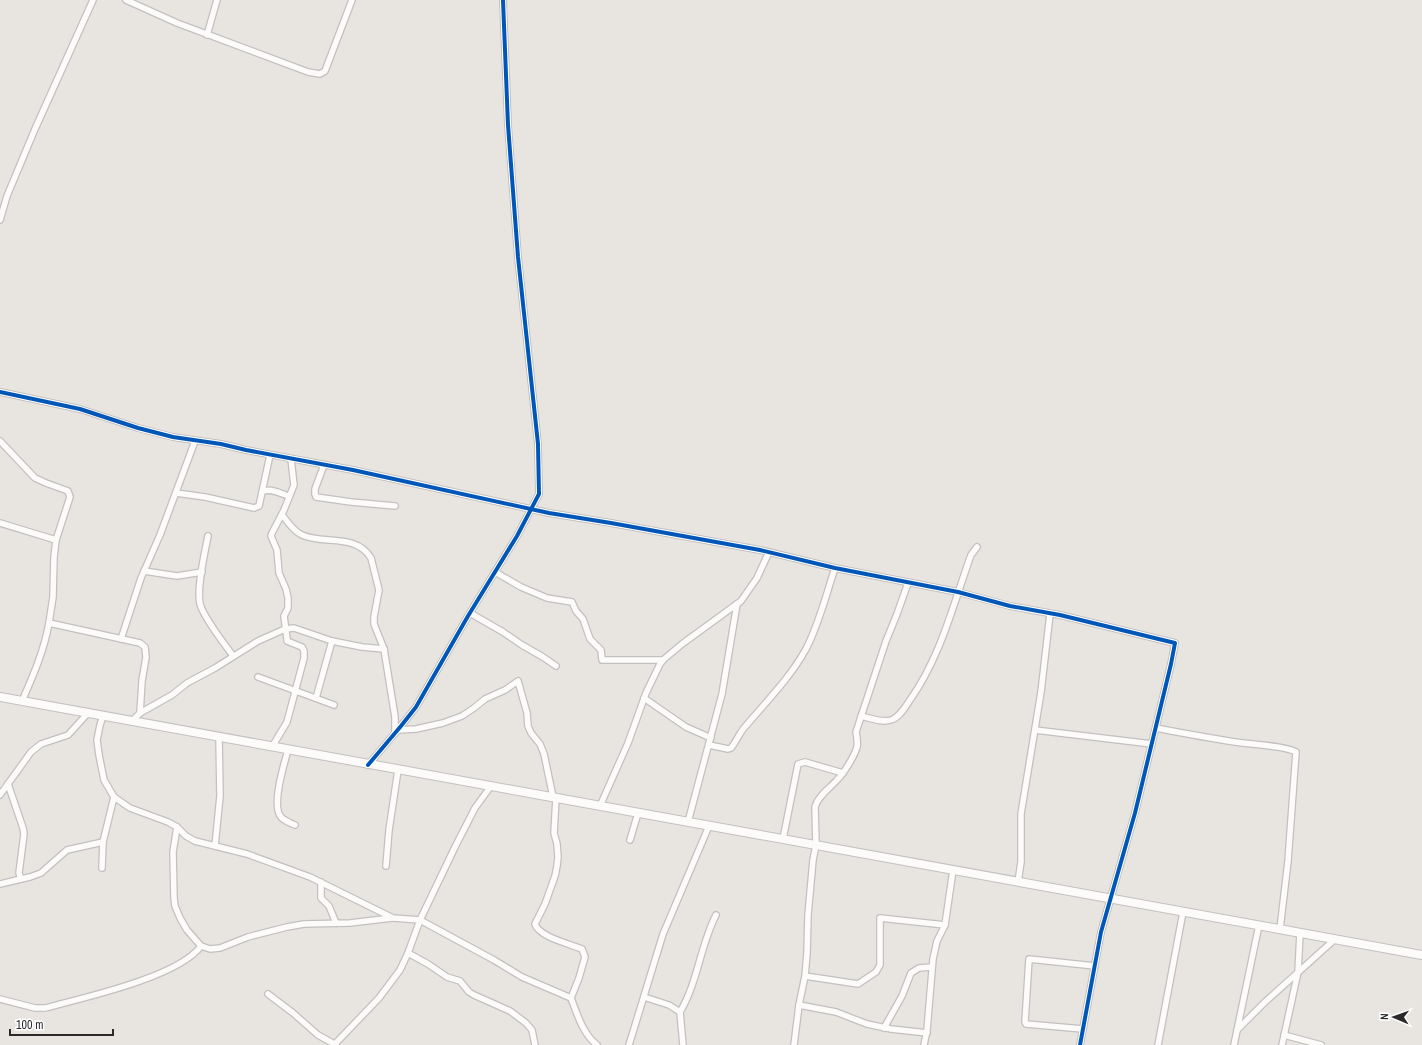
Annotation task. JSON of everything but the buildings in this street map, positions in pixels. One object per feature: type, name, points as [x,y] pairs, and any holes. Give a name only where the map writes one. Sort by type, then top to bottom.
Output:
[{"type":"main road","points":[[0,698],[219,736],[288,750],[1422,955]]},
{"type":"street","points":[[0,220],[7,196],[35,129],[93,0]]},
{"type":"street","points":[[126,0],[207,35],[308,72],[320,74],[326,72],[352,0]]},
{"type":"street","points":[[207,35],[217,0]]},
{"type":"street","points":[[368,764],[416,707],[532,510],[540,487],[538,444],[518,257],[508,125],[503,0]]},
{"type":"street","points":[[0,392],[80,409],[138,428],[195,441],[221,444],[324,465],[532,510],[769,552],[835,568],[958,592],[1010,606],[1175,643],[1135,813],[1101,932],[1080,1045]]},
{"type":"street","points":[[0,441],[35,478],[68,491],[70,497],[56,540],[53,597],[46,636],[38,664],[22,701]]},
{"type":"street","points":[[121,639],[144,571],[160,535],[195,441]]},
{"type":"street","points":[[176,493],[205,497],[254,508],[259,506],[270,455]]},
{"type":"street","points":[[272,747],[286,722],[304,658],[304,651],[302,647],[287,640],[284,616],[288,608],[288,598],[279,573],[277,550],[271,536],[282,515],[294,485],[291,459]]},
{"type":"street","points":[[324,465],[315,489],[316,497],[394,506]]},
{"type":"street","points":[[262,492],[269,490],[289,496]]},
{"type":"street","points":[[282,515],[296,532],[302,535],[311,538],[350,542],[368,553],[376,573],[379,590],[374,624],[384,649],[396,731]]},
{"type":"street","points":[[0,523],[56,540]]},
{"type":"street","points":[[208,536],[199,599],[201,607],[217,634],[233,656]]},
{"type":"street","points":[[861,716],[889,721],[901,713],[920,684],[939,648],[958,592],[972,555],[977,547]]},
{"type":"street","points":[[600,806],[628,743],[656,670],[663,660],[682,644],[741,601],[757,578],[769,552]]},
{"type":"street","points":[[709,745],[728,749],[731,748],[743,729],[776,692],[796,665],[806,649],[812,635],[835,568]]},
{"type":"street","points":[[144,571],[177,576],[202,572]]},
{"type":"street","points":[[495,572],[521,587],[547,598],[572,602],[576,611],[583,619],[591,642],[601,650],[602,660],[663,660]]},
{"type":"street","points":[[794,1045],[799,1005],[805,976],[810,886],[816,845],[816,804],[823,794],[838,779],[857,747],[856,732],[886,641],[908,583]]},
{"type":"street","points":[[688,822],[722,694],[737,604]]},
{"type":"street","points":[[470,613],[543,656],[556,666]]},
{"type":"street","points":[[1018,882],[1021,862],[1021,814],[1041,692],[1050,614]]},
{"type":"street","points":[[49,623],[140,643],[145,647],[146,656],[142,681],[140,713]]},
{"type":"street","points":[[132,721],[140,713],[167,698],[187,683],[258,641],[285,628],[299,629],[332,641],[384,649]]},
{"type":"street","points":[[316,698],[332,641]]},
{"type":"street","points":[[258,677],[334,705]]},
{"type":"street","points":[[396,731],[416,729],[443,723],[462,716],[486,699],[505,690],[518,681],[525,706],[528,726],[531,733],[540,744],[544,754],[555,798],[554,833],[558,851],[557,866],[545,904],[535,924],[538,930],[547,936],[582,949],[585,957],[571,998],[583,1027],[589,1037],[597,1045]]},
{"type":"street","points":[[644,698],[686,727],[711,738]]},
{"type":"street","points":[[0,795],[31,752],[41,744],[68,735],[88,713]]},
{"type":"street","points":[[104,716],[100,725],[97,740],[104,780],[114,797],[130,808],[168,822],[195,841],[266,861],[320,882],[393,918]]},
{"type":"street","points":[[1156,728],[1236,742],[1284,748],[1296,752],[1289,854],[1280,929]]},
{"type":"street","points":[[1035,730],[1152,744]]},
{"type":"street","points":[[215,846],[220,796],[219,736]]},
{"type":"street","points":[[288,750],[277,795],[278,811],[282,818],[295,825]]},
{"type":"street","points":[[783,839],[798,764],[805,762],[842,773]]},
{"type":"street","points":[[386,866],[390,821],[398,770]]},
{"type":"street","points":[[8,784],[24,834],[19,874],[21,879]]},
{"type":"street","points":[[268,994],[318,1035],[335,1045],[379,998],[400,970],[420,920],[475,808],[491,786]]},
{"type":"street","points":[[102,868],[103,842],[114,797]]},
{"type":"street","points":[[630,840],[638,813]]},
{"type":"street","points":[[629,1045],[663,934],[709,826]]},
{"type":"street","points":[[177,827],[173,852],[175,906],[187,930],[200,946],[210,949],[220,948],[248,937],[287,927],[311,923],[358,923],[393,918],[420,920],[522,977],[571,998]]},
{"type":"street","points":[[0,884],[41,873],[67,850],[103,842]]},
{"type":"street","points":[[924,1045],[927,1033],[932,967],[937,941],[945,925],[953,870]]},
{"type":"street","points":[[320,882],[321,898],[329,906],[336,923]]},
{"type":"street","points":[[1158,1045],[1183,912]]},
{"type":"street","points":[[683,1045],[680,1012],[685,1004],[703,948],[716,915]]},
{"type":"street","points":[[805,976],[858,984],[876,972],[880,965],[880,918],[945,925]]},
{"type":"street","points":[[1234,1045],[1259,925]]},
{"type":"street","points":[[1282,1045],[1298,972],[1300,933]]},
{"type":"street","points":[[1237,1030],[1265,1002],[1334,940]]},
{"type":"street","points":[[0,999],[35,1008],[45,1008],[155,976],[169,970],[191,956],[200,946]]},
{"type":"street","points":[[408,953],[447,977],[460,981],[469,992],[474,995],[510,1011],[526,1023],[532,1030],[535,1045]]},
{"type":"street","points":[[1083,1029],[1026,1024],[1029,959],[1095,966]]},
{"type":"street","points":[[884,1028],[902,996],[911,973],[919,968],[932,967]]},
{"type":"street","points":[[644,997],[669,1006],[680,1012]]},
{"type":"street","points":[[799,1005],[836,1012],[868,1024],[884,1028],[927,1033]]},
{"type":"street","points":[[1284,1035],[1321,1045]]},
{"type":"cycle path","points":[[368,765],[416,707],[468,616],[517,536],[539,494],[538,444],[518,257],[508,125],[503,0]]},
{"type":"cycle path","points":[[0,392],[80,409],[138,428],[173,437],[221,444],[353,470],[549,513],[760,550],[835,568],[958,592],[1010,606],[1060,615],[1175,643],[1135,813],[1101,932],[1080,1045]]}]
